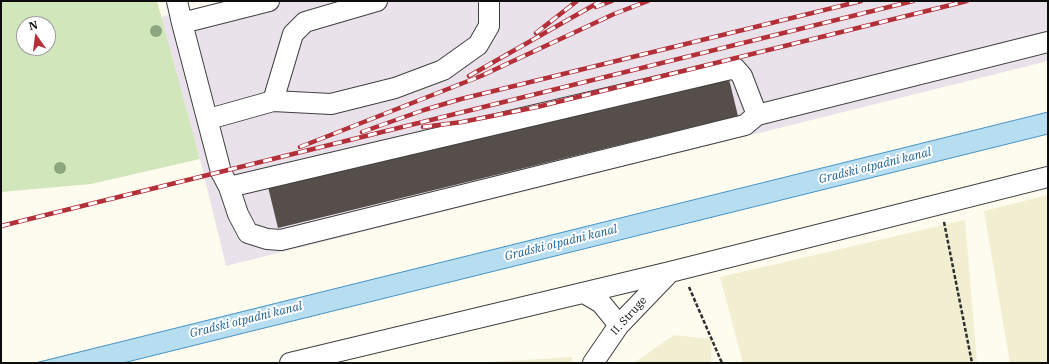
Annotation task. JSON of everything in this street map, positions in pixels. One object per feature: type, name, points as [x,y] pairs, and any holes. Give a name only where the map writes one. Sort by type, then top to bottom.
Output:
[{"type":"street","points":[[176,1],[209,119],[221,172],[229,187],[238,214],[248,233],[267,239],[281,240],[745,125],[757,115],[1048,42]]},
{"type":"street","points":[[182,23],[269,1]]},
{"type":"street","points":[[273,102],[293,34],[301,26],[306,22],[376,1]]},
{"type":"street","points":[[209,119],[273,102],[331,104],[395,88],[444,70],[478,45],[489,26],[489,1]]},
{"type":"street","points":[[229,187],[735,68],[742,76],[757,115]]},
{"type":"street","points":[[290,363],[676,271],[1048,177]]},
{"type":"street","name":"II. Struge","points":[[593,363],[618,325],[676,271]]},
{"type":"street","points":[[584,293],[601,303],[618,325]]},
{"type":"path","points":[[941,204],[972,363]]},
{"type":"path","points":[[676,271],[722,363]]},
{"type":"shaded area","points":[[222,1],[1048,1],[1048,61],[226,266],[200,159],[161,17]]},
{"type":"shaded area","points":[[1048,195],[1048,363],[1010,363],[984,211]]},
{"type":"shaded area","points":[[965,220],[977,363],[743,363],[720,277]]},
{"type":"shaded area","points":[[674,335],[712,339],[711,363],[634,363]]},
{"type":"shaded area","points":[[572,357],[572,363],[474,363]]},
{"type":"green space","points":[[1,1],[157,1],[200,159],[91,184],[1,192]]},
{"type":"water","name":"Gradski otpadni kanal","points":[[1048,112],[1048,134],[123,363],[35,363]]},
{"type":"building","points":[[728,75],[738,116],[278,228],[268,187]]},
{"type":"railway","points":[[536,33],[577,1]]},
{"type":"railway","points":[[469,76],[601,1]]},
{"type":"railway","points":[[596,7],[612,1]]},
{"type":"railway","points":[[300,147],[481,76],[614,14],[648,1]]},
{"type":"railway","points":[[362,132],[424,110],[461,99],[861,1]]},
{"type":"railway","points":[[1,226],[913,1]]},
{"type":"railway","points":[[423,127],[462,122],[537,107],[967,1]]}]
